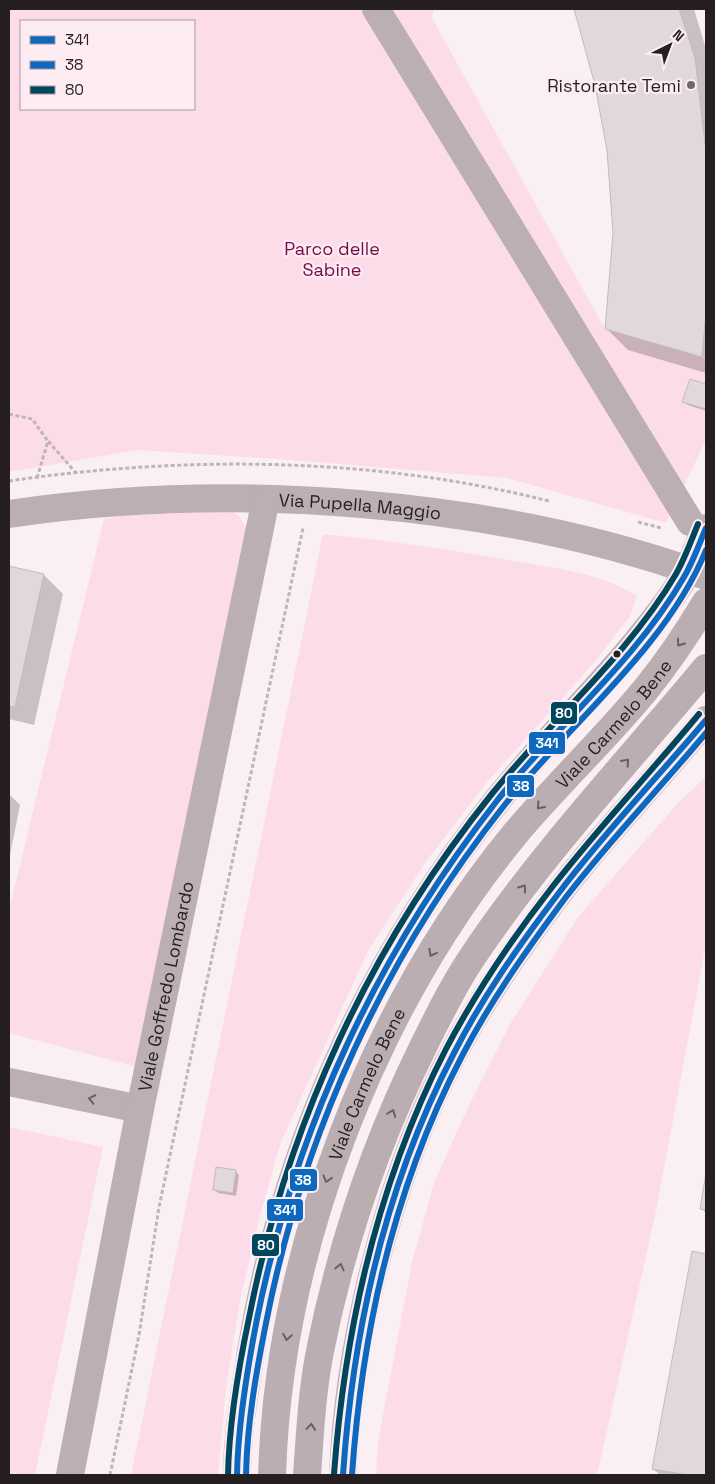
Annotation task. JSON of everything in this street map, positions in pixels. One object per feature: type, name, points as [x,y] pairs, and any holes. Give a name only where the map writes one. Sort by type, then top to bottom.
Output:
[{"type":"street","points":[[376,9],[698,525]]},
{"type":"street","name":"Via Pupella Maggio","points":[[9,514],[137,500],[266,499],[340,503],[458,515],[498,522],[639,554],[697,573]]},
{"type":"street","name":"Viale Goffredo Lombardo","points":[[70,1475],[140,1109],[266,499]]},
{"type":"street","name":"Viale Carmelo Bene","points":[[237,1475],[245,1391],[268,1262],[304,1147],[324,1092],[362,1009],[411,924],[459,851],[498,801],[588,700],[658,615],[697,573],[698,525]]},
{"type":"street","name":"Viale Carmelo Bene","points":[[272,1475],[276,1414],[287,1336],[307,1246],[331,1166],[357,1099],[388,1036],[443,932],[515,834],[646,688],[687,633],[706,602]]},
{"type":"street","name":"Viale Carmelo Bene","points":[[307,1475],[319,1352],[343,1252],[369,1172],[398,1097],[458,980],[494,927],[581,814],[706,668]]},
{"type":"street","points":[[343,1475],[344,1444],[357,1356],[372,1279],[392,1207],[416,1137],[444,1072],[466,1033],[539,918],[617,823],[706,720]]},
{"type":"street","points":[[458,912],[459,851]]},
{"type":"street","points":[[494,927],[539,918]]},
{"type":"street","points":[[9,1082],[140,1109]]},
{"type":"path","points":[[9,414],[32,419],[76,473]]},
{"type":"path","points":[[37,478],[48,441]]},
{"type":"path","points":[[110,1475],[139,1335],[158,1207],[302,529],[340,503],[344,469]]},
{"type":"green space","name":"Parco delle Sabine","points":[[9,9],[434,9],[432,18],[605,329],[706,359],[706,440],[666,523],[507,478],[291,460],[137,450],[9,472]]},
{"type":"green space","points":[[232,511],[240,517],[247,530],[137,1067],[9,1033],[9,910],[104,519],[142,512]]},
{"type":"green space","points":[[323,534],[463,552],[575,572],[607,581],[637,596],[630,616],[598,658],[488,781],[427,860],[368,951],[281,1142],[261,1211],[240,1300],[226,1387],[218,1475],[131,1475]]},
{"type":"green space","points":[[706,777],[706,944],[655,1216],[597,1475],[376,1475],[378,1441],[412,1262],[434,1183],[469,1105],[510,1024],[578,917],[679,802]]},
{"type":"green space","points":[[9,1127],[103,1147],[35,1475],[9,1475]]},
{"type":"building","points":[[574,9],[679,9],[695,58],[706,152],[706,313],[702,357],[605,329],[613,233],[607,150],[595,85]]},
{"type":"building","points":[[690,379],[706,384],[706,409],[682,402]]},
{"type":"building","points":[[9,566],[44,574],[15,707],[9,706]]},
{"type":"building","points":[[216,1167],[236,1170],[233,1193],[213,1190]]},
{"type":"building","points":[[706,1173],[706,1210],[700,1209]]},
{"type":"building","points":[[692,1251],[706,1254],[706,1475],[688,1475],[652,1469]]},
{"type":"transit line","name":"80","points":[[228,1475],[230,1435],[238,1377],[265,1247],[285,1178],[310,1109],[338,1042],[371,977],[407,914],[447,853],[514,768],[635,633],[676,574],[698,524]]},
{"type":"transit line","name":"341","points":[[237,1475],[241,1416],[247,1377],[257,1319],[273,1249],[294,1180],[318,1112],[346,1047],[378,983],[414,920],[453,860],[519,774],[619,666],[642,637],[684,577],[706,528]]},
{"type":"transit line","name":"38","points":[[246,1475],[248,1437],[256,1380],[266,1323],[282,1253],[302,1184],[326,1116],[354,1051],[385,987],[421,925],[460,865],[503,807],[529,776],[614,684],[667,620],[689,586],[706,550]]},
{"type":"transit line","name":"80","points":[[334,1474],[347,1364],[356,1310],[369,1256],[401,1150],[422,1099],[446,1049],[482,986],[538,905],[588,842],[699,714]]},
{"type":"transit line","name":"341","points":[[343,1475],[355,1366],[377,1258],[409,1153],[430,1102],[477,1011],[530,932],[594,849],[706,720]]},
{"type":"transit line","name":"38","points":[[352,1475],[364,1367],[373,1313],[385,1260],[400,1208],[438,1105],[485,1015],[538,935],[600,855],[706,733]]},
{"type":"place","name":"Ristorante Temi","points":[[691,85]]}]
